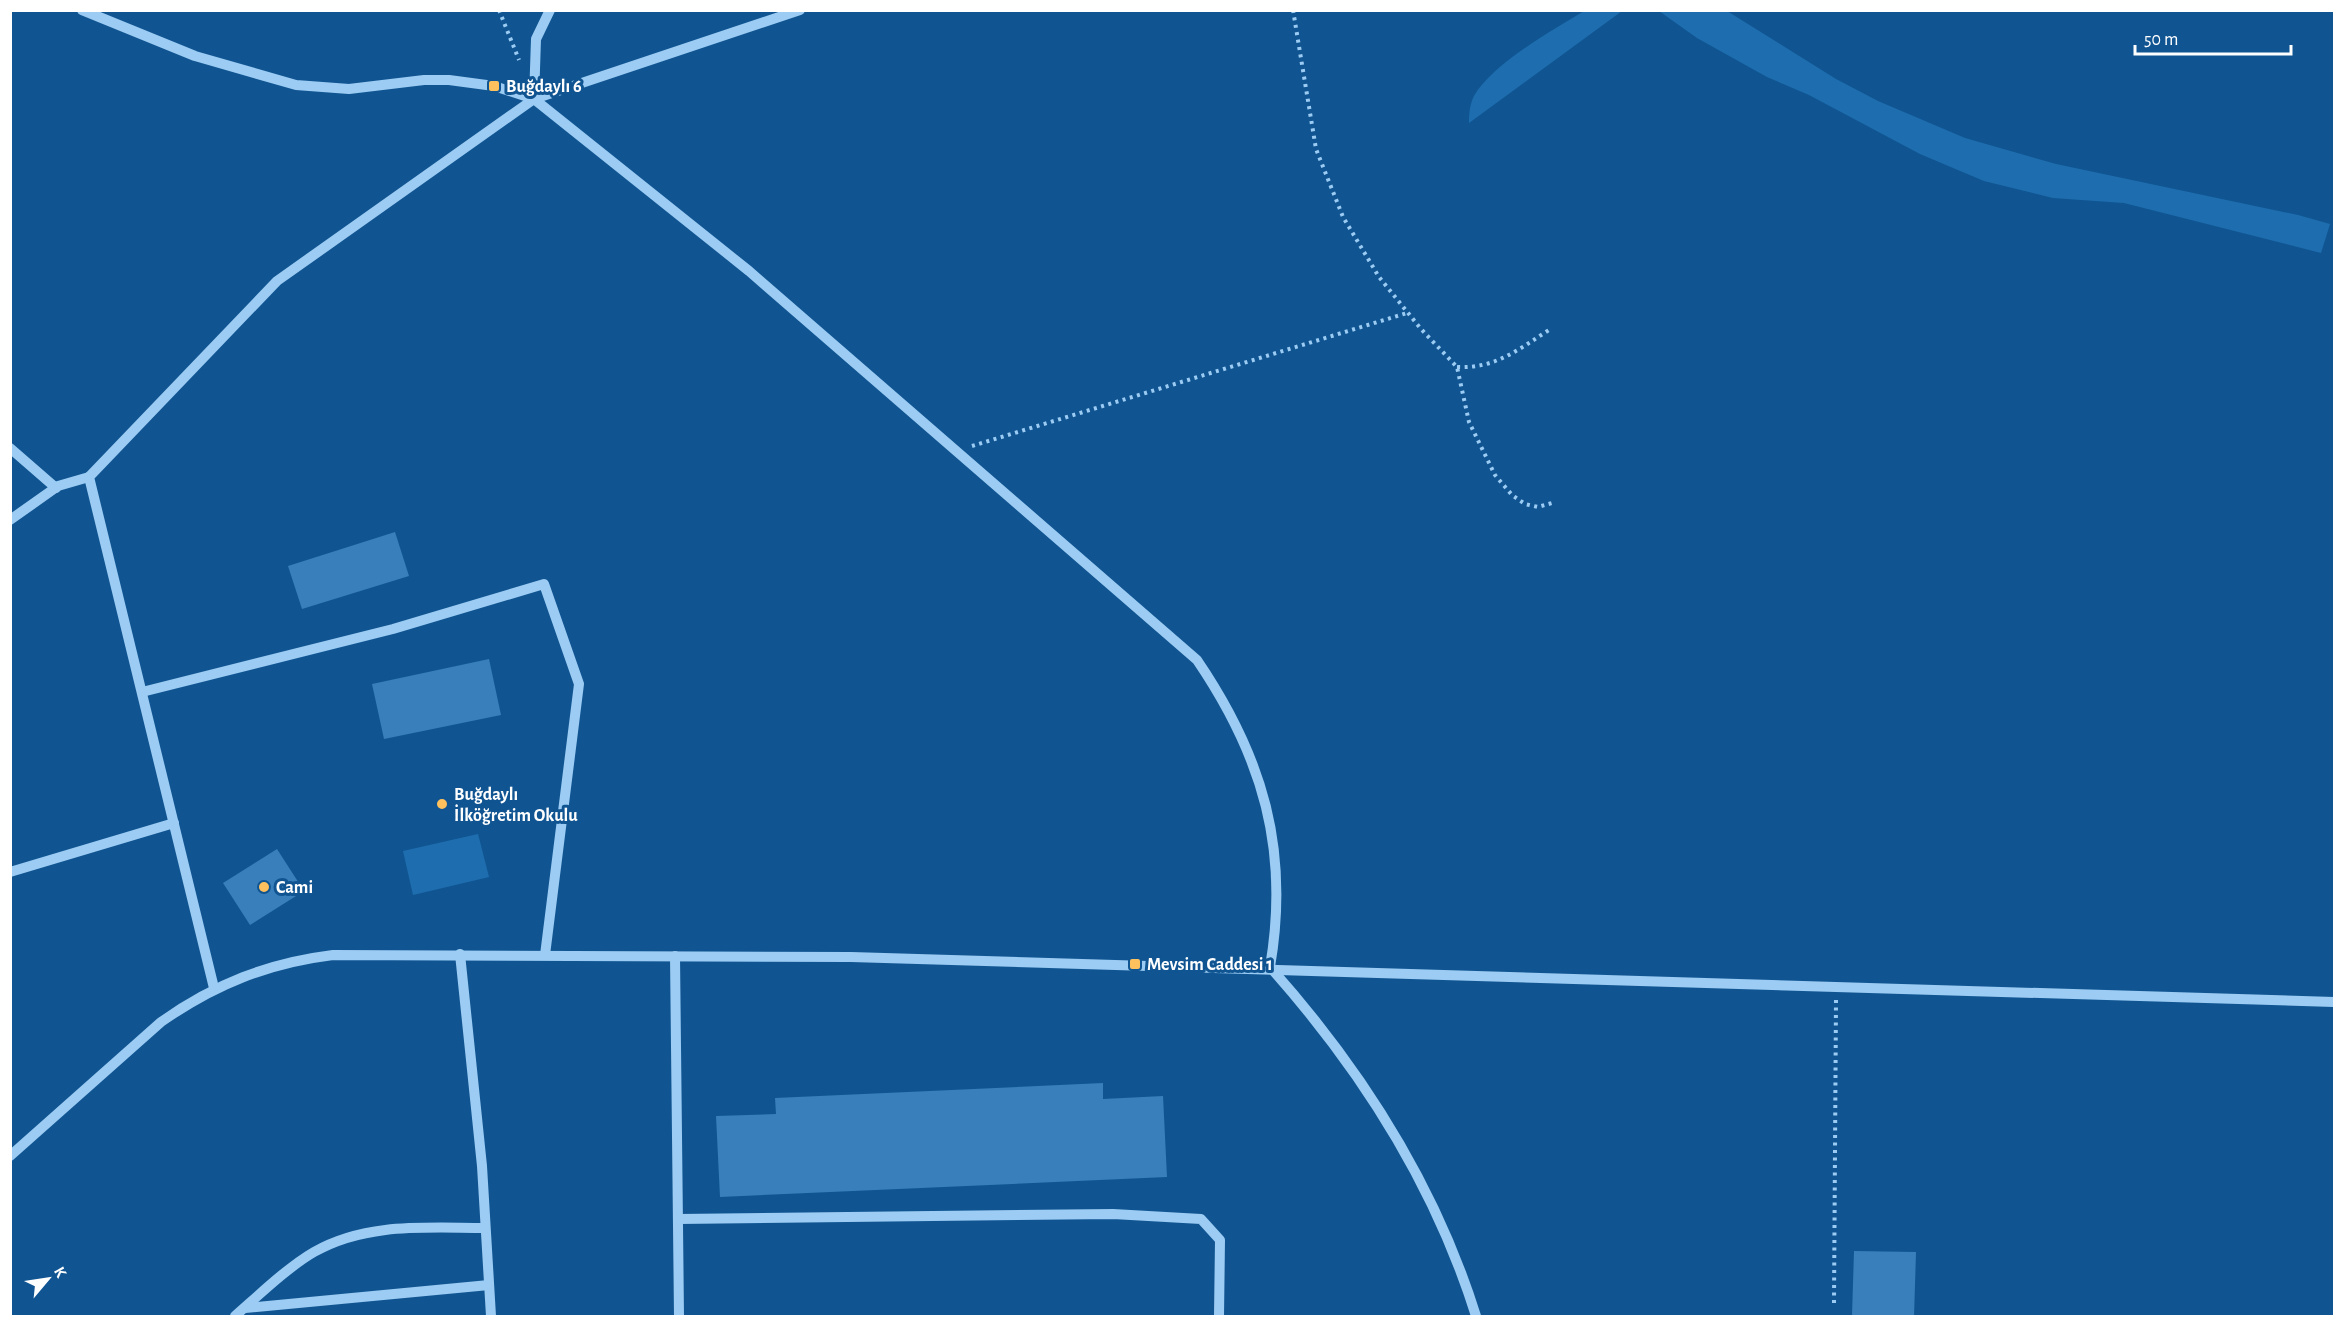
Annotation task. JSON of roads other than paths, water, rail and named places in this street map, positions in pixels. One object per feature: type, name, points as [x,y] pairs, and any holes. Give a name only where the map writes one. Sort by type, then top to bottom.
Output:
[{"type":"street","points":[[82,10],[195,56],[296,85],[349,89],[424,80],[449,80],[494,86],[534,99],[749,271],[1197,660],[1213,684],[1253,762],[1270,819],[1275,848],[1277,908],[1270,967],[1330,1038],[1383,1114],[1432,1205],[1461,1272],[1476,1317]]},
{"type":"street","points":[[534,99],[537,39],[550,10]]},
{"type":"street","points":[[10,520],[56,488],[89,477],[278,281],[534,99],[800,10]]},
{"type":"street","points":[[10,448],[56,488]]},
{"type":"street","points":[[89,477],[214,988]]},
{"type":"street","points":[[142,692],[393,629],[544,584],[579,684],[545,955]]},
{"type":"street","points":[[10,872],[174,823]]},
{"type":"street","points":[[10,1156],[161,1022],[214,988],[272,965],[302,958],[364,954],[851,957],[1270,967],[2334,1002]]},
{"type":"street","points":[[460,954],[491,1317]]},
{"type":"street","points":[[675,956],[679,1317]]},
{"type":"street","points":[[678,1219],[1113,1214],[1201,1219],[1220,1240],[1219,1317]]},
{"type":"street","points":[[235,1317],[312,1253],[355,1235],[402,1227],[485,1228]]},
{"type":"street","points":[[244,1308],[489,1285]]},
{"type":"place","name":"Buğdaylı 6","points":[[494,86]]},
{"type":"place","name":"Buğdaylı İlköğretim Okulu","points":[[442,804]]},
{"type":"place","name":"Cami","points":[[264,887]]},
{"type":"place","name":"Mevsim Caddesi 1","points":[[1135,964]]}]
